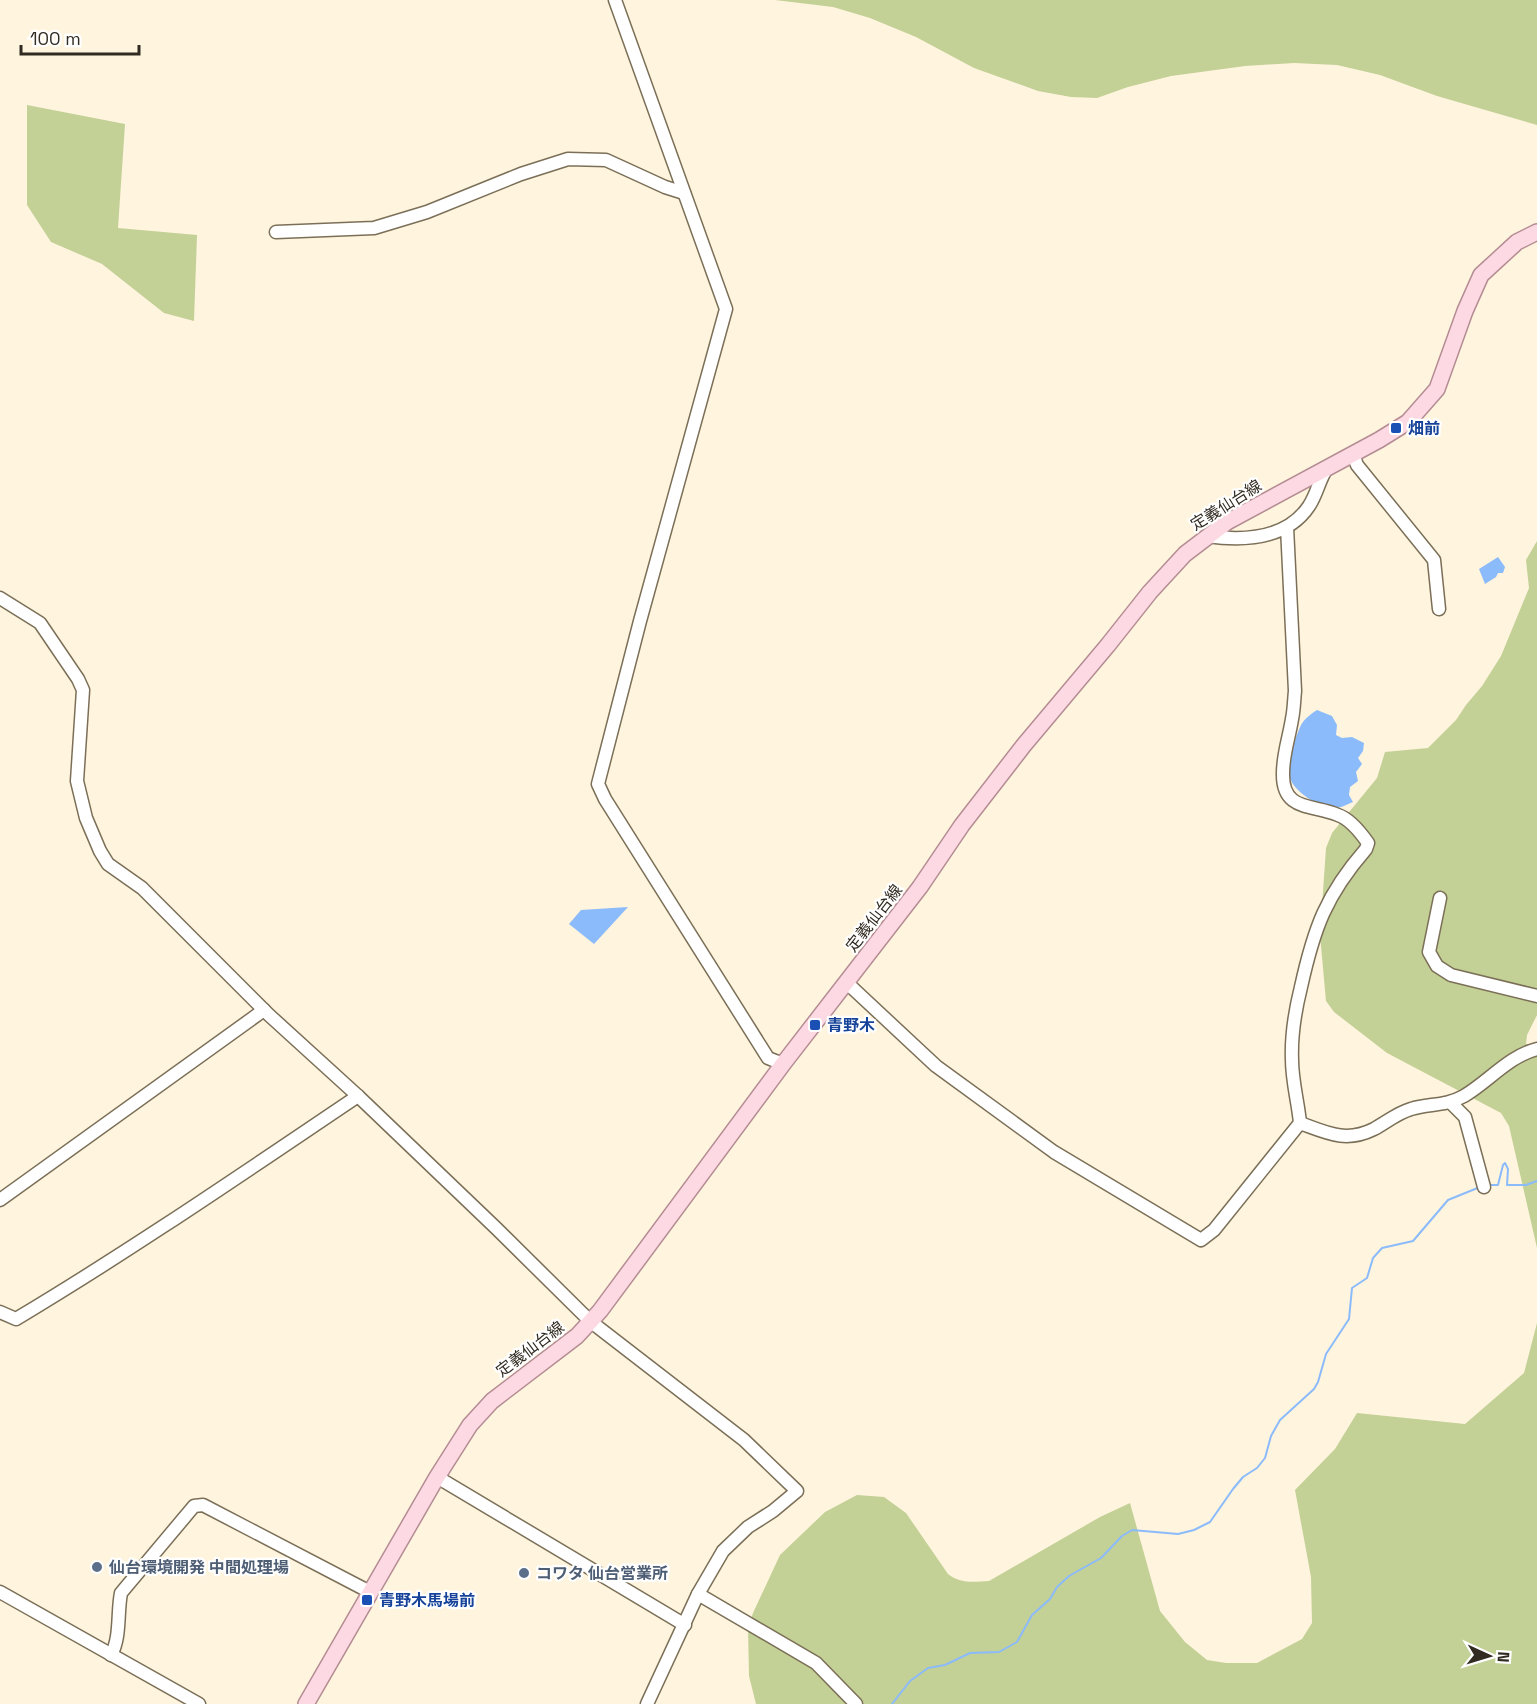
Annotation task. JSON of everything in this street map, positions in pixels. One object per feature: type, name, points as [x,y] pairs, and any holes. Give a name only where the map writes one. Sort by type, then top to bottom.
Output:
[{"type":"main road","name":"定義仙台線","points":[[306,1704],[437,1477],[470,1425],[492,1401],[577,1336],[590,1322],[640,1259],[783,1064],[920,887],[962,825],[1024,745],[1150,592],[1185,554],[1235,517],[1408,422],[1432,396],[1442,379],[1481,275],[1517,242],[1537,232]]},
{"type":"street","points":[[615,0],[726,309],[640,621],[598,784],[605,799],[768,1058],[783,1064]]},
{"type":"street","points":[[276,232],[374,228],[427,212],[521,174],[568,159],[606,160],[665,188],[684,193]]},
{"type":"street","points":[[1353,454],[1357,465],[1434,560],[1439,609]]},
{"type":"street","points":[[1207,536],[1245,539],[1287,527],[1301,517],[1310,505],[1319,481],[1328,467]]},
{"type":"street","points":[[846,982],[936,1066],[1045,1145],[1201,1240],[1214,1230],[1299,1123],[1292,1059],[1293,1025],[1309,947],[1328,902],[1368,843],[1340,815],[1306,807],[1296,803],[1287,794],[1283,776],[1285,747],[1293,718],[1294,691],[1287,527]]},
{"type":"street","points":[[0,598],[40,623],[83,690],[77,782],[86,818],[108,864],[142,888],[264,1010],[497,1229],[590,1322],[744,1440],[797,1491],[748,1527],[723,1551],[698,1594],[647,1704]]},
{"type":"street","points":[[1440,898],[1429,952],[1437,966],[1451,975],[1537,996]]},
{"type":"street","points":[[0,1200],[264,1010]]},
{"type":"street","points":[[1299,1123],[1329,1134],[1356,1137],[1413,1108],[1451,1102],[1488,1081],[1517,1057],[1537,1049]]},
{"type":"street","points":[[0,1312],[16,1319],[84,1278],[149,1237],[358,1096]]},
{"type":"street","points":[[1451,1102],[1465,1117],[1484,1186]]},
{"type":"street","points":[[437,1477],[685,1625]]},
{"type":"street","points":[[111,1655],[116,1646],[121,1593],[194,1506],[203,1505],[370,1592]]},
{"type":"street","points":[[0,1592],[199,1704]]},
{"type":"street","points":[[698,1594],[816,1663],[856,1704]]},
{"type":"green space","points":[[775,0],[1537,0],[1537,125],[1437,96],[1380,75],[1337,65],[1294,63],[1245,66],[1171,76],[1097,98],[1071,97],[1038,91],[974,68],[916,37],[870,18],[833,7]]},
{"type":"green space","points":[[27,105],[125,124],[118,228],[197,235],[194,321],[164,313],[102,264],[51,242],[27,205]]},
{"type":"green space","points":[[1537,541],[1537,1015],[1527,1035],[1526,1044],[1537,1044],[1537,1248],[1509,1126],[1501,1113],[1387,1053],[1334,1012],[1326,1001],[1320,935],[1326,848],[1332,833],[1377,778],[1385,752],[1428,748],[1456,720],[1482,686],[1501,656],[1529,588],[1526,560]]},
{"type":"green space","points":[[1537,1323],[1537,1704],[756,1704],[749,1676],[748,1628],[780,1555],[825,1512],[857,1495],[884,1497],[906,1513],[948,1574],[962,1581],[972,1582],[989,1581],[1100,1517],[1130,1503],[1160,1611],[1185,1642],[1207,1660],[1226,1663],[1257,1663],[1302,1639],[1312,1623],[1311,1577],[1295,1490],[1335,1449],[1357,1413],[1465,1424],[1524,1373]]},
{"type":"water","points":[[1498,557],[1505,567],[1503,573],[1498,573],[1485,584],[1479,569]]},
{"type":"water","points":[[1317,710],[1332,716],[1337,725],[1336,735],[1342,738],[1352,737],[1364,743],[1363,751],[1358,758],[1362,764],[1356,772],[1358,781],[1350,787],[1349,795],[1353,802],[1340,807],[1321,805],[1307,798],[1295,787],[1289,775],[1290,757],[1301,725]]},
{"type":"water","points":[[628,907],[594,944],[569,924],[581,910]]},
{"type":"waterway","points":[[1489,1185],[1498,1185],[1505,1163],[1508,1169],[1507,1185],[1526,1185],[1537,1181]]},
{"type":"waterway","points":[[892,1704],[910,1681],[928,1668],[945,1665],[970,1653],[999,1652],[1017,1642],[1032,1615],[1050,1599],[1057,1587],[1069,1576],[1101,1558],[1122,1536],[1132,1530],[1178,1534],[1194,1530],[1210,1522],[1243,1477],[1257,1468],[1265,1458],[1271,1436],[1280,1420],[1314,1389],[1326,1354],[1349,1319],[1352,1288],[1367,1278],[1373,1258],[1382,1248],[1413,1241],[1448,1200],[1480,1187]]},
{"type":"place","name":"畑前","points":[[1396,428]]},
{"type":"place","name":"青野木","points":[[815,1025]]},
{"type":"place","name":"仙台環境開発 中間処理場","points":[[97,1567]]},
{"type":"place","name":"コワタ 仙台営業所","points":[[524,1573]]},
{"type":"place","name":"青野木馬場前","points":[[367,1600]]}]
